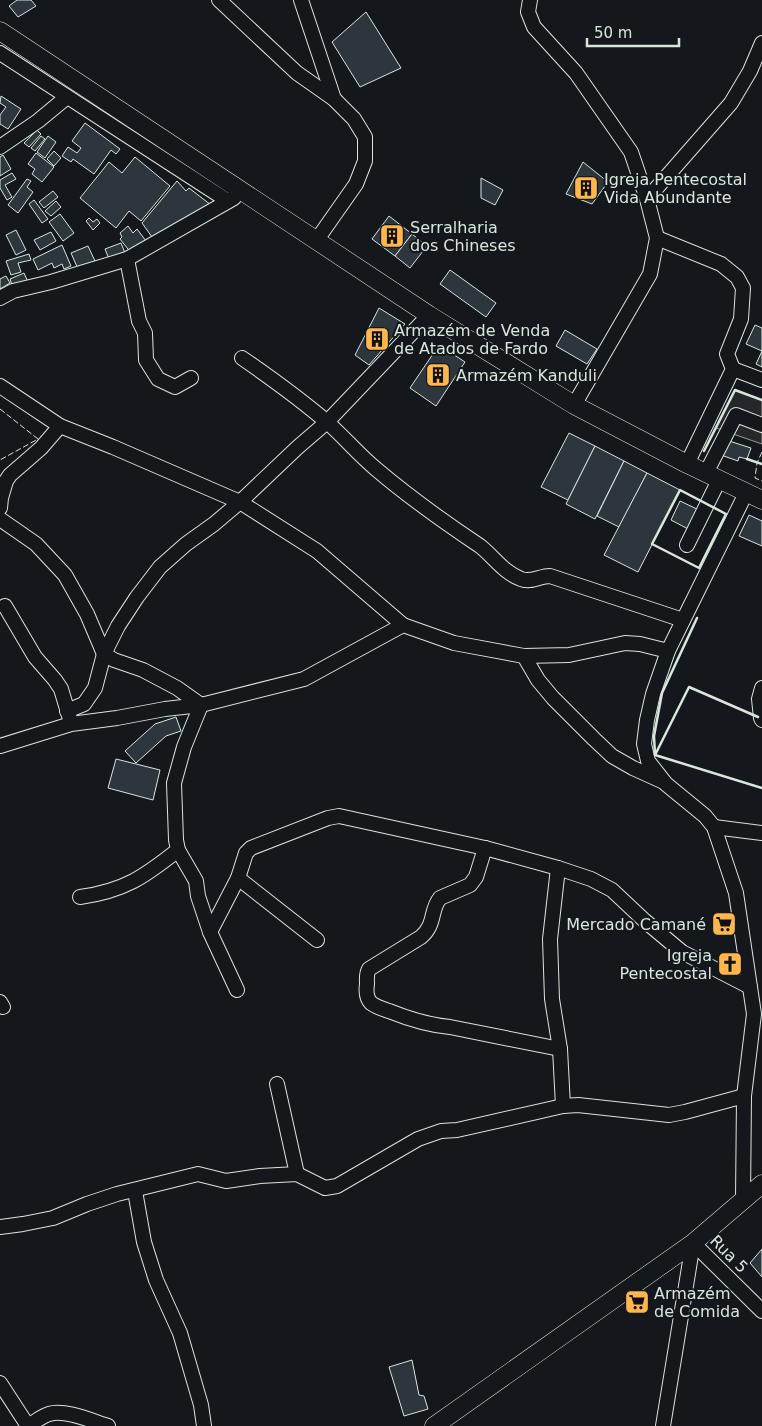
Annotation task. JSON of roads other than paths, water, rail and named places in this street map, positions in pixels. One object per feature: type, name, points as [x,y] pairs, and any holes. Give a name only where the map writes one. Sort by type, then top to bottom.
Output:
[{"type":"main road","points":[[0,31],[90,90],[133,136],[236,197],[316,241],[429,315],[574,405],[687,464],[762,500]]},
{"type":"main road","points":[[434,1426],[693,1243],[762,1184]]},
{"type":"street","points":[[219,0],[297,73],[334,99],[354,119],[365,137],[365,161],[356,184],[316,241]]},
{"type":"street","points":[[301,0],[334,99]]},
{"type":"street","points":[[530,0],[528,12],[534,27],[576,73],[631,152],[647,199],[657,238],[650,274],[574,405]]},
{"type":"street","points":[[647,199],[731,103],[750,71],[762,42]]},
{"type":"street","points":[[0,53],[72,101],[133,136]]},
{"type":"street","points":[[0,148],[38,121],[90,90]]},
{"type":"street","points":[[0,298],[13,291],[51,282],[127,259],[236,197]]},
{"type":"street","points":[[657,238],[721,264],[737,278],[742,288],[741,318],[726,354],[733,369],[762,380]]},
{"type":"street","points":[[127,259],[139,321],[146,333],[146,360],[158,379],[175,387],[191,378]]},
{"type":"street","points":[[0,746],[69,718],[84,704],[95,688],[104,654],[118,626],[160,567],[240,502],[327,422],[429,315]]},
{"type":"street","points":[[242,358],[278,383],[327,422],[375,468],[430,512],[488,552],[496,563],[510,575],[523,580],[550,576],[683,620]]},
{"type":"street","points":[[687,464],[733,369]]},
{"type":"street","points":[[0,386],[60,426],[240,502],[317,551],[403,625],[454,643],[524,656],[569,655],[625,643],[640,644],[668,651]]},
{"type":"street","points":[[687,545],[736,414],[762,425]]},
{"type":"street","points":[[0,502],[6,481],[10,475],[40,448],[60,426]]},
{"type":"street","points":[[666,784],[648,760],[644,744],[653,694],[668,651],[746,493]]},
{"type":"street","points":[[0,519],[36,544],[65,575],[87,614],[104,654],[114,660],[143,670],[178,688],[201,705]]},
{"type":"street","points":[[5,606],[35,656],[61,689],[69,718]]},
{"type":"street","points":[[69,718],[117,718],[164,709],[201,705],[304,679],[403,625]]},
{"type":"street","points":[[524,656],[538,680],[552,698],[612,756],[666,784],[705,816],[714,828],[736,893],[750,988],[758,1018],[744,1096],[743,1199]]},
{"type":"street","points":[[762,688],[759,699],[760,718],[762,720]]},
{"type":"street","points":[[201,705],[184,747],[174,783],[176,840],[178,850],[196,881],[198,896],[210,932],[237,990]]},
{"type":"street","points":[[210,932],[238,878],[246,853],[251,848],[328,818],[339,816],[485,848],[590,879],[612,890],[682,952],[750,988]]},
{"type":"street","points":[[714,828],[762,833]]},
{"type":"street","points":[[485,848],[476,877],[470,885],[440,898],[427,932],[369,969],[366,993],[368,999],[372,1004],[379,1007],[433,1026],[450,1027],[560,1049]]},
{"type":"street","points":[[80,897],[101,894],[127,885],[153,870],[178,850]]},
{"type":"street","points":[[558,868],[550,939],[552,999],[560,1049],[563,1106]]},
{"type":"street","points":[[238,878],[316,940]]},
{"type":"street","points":[[277,1084],[297,1174]]},
{"type":"street","points":[[0,1226],[53,1218],[117,1194],[198,1174],[226,1181],[260,1176],[297,1174],[324,1188],[331,1188],[418,1139],[441,1132],[563,1106],[578,1105],[669,1115],[744,1096]]},
{"type":"street","points":[[135,1190],[144,1242],[156,1280],[180,1332],[201,1405],[204,1426]]},
{"type":"street","points":[[663,1426],[693,1243]]},
{"type":"street","name":"Rua 5","points":[[693,1243],[762,1311]]},
{"type":"street","points":[[0,1383],[28,1426],[47,1414],[55,1413],[108,1426]]},
{"type":"place","name":"Igreja Pentecostal Vida Abundante","points":[[586,188]]},
{"type":"place","name":"Serralharia dos Chineses","points":[[392,236]]},
{"type":"place","name":"Armazém de Venda de Atados de Fardo","points":[[377,339]]},
{"type":"place","name":"Armazém Kanduli","points":[[438,375]]},
{"type":"place","name":"Mercado Camané","points":[[724,924]]},
{"type":"place","name":"Igreja Pentecostal","points":[[730,964]]},
{"type":"place","name":"Armazém de Comida","points":[[637,1302]]}]
